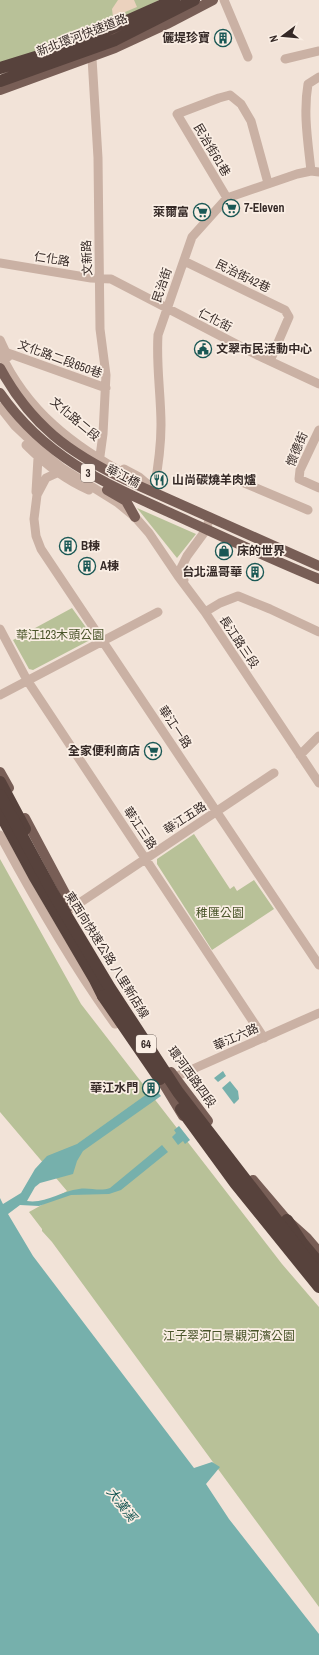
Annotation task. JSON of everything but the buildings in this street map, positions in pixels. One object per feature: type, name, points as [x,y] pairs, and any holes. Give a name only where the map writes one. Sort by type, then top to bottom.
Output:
[{"type":"highway","name":"新北環河快速道路","points":[[0,68],[71,46],[174,0]]},
{"type":"highway","name":"新北環河快速道路","points":[[0,81],[115,40],[194,0]]},
{"type":"highway","points":[[144,26],[178,13],[204,0]]},
{"type":"highway","points":[[0,782],[68,909]]},
{"type":"highway","name":"東西向快速公路 八里新店線","points":[[0,794],[52,893],[110,988],[178,1092],[319,1276]]},
{"type":"highway","name":"東西向快速公路 八里新店線","points":[[0,813],[49,903],[103,996],[172,1097],[235,1183],[319,1288]]},
{"type":"highway","points":[[0,827],[59,933],[90,983],[103,996]]},
{"type":"highway","points":[[287,1220],[302,1244],[319,1259]]},
{"type":"main road","points":[[0,74],[74,51],[114,34],[181,0]]},
{"type":"main road","points":[[0,90],[92,58],[167,24],[213,0]]},
{"type":"main road","name":"文化路二段","points":[[0,368],[21,402],[38,421],[54,437],[98,467],[319,566]]},
{"type":"main road","points":[[1,399],[9,413],[35,441],[65,466],[126,501],[135,517]]},
{"type":"main road","name":"華江橋","points":[[1,399],[30,429],[67,460],[86,472],[132,496],[206,530]]},
{"type":"main road","name":"3","points":[[206,530],[319,579]]},
{"type":"main road","name":"環河西路四段","points":[[0,772],[66,895],[68,909]]},
{"type":"main road","name":"環河西路四段","points":[[0,794],[53,891],[68,909],[133,1018],[175,1078],[250,1177],[287,1220]]},
{"type":"main road","name":"環河西路四段","points":[[0,808],[101,984],[192,1132],[243,1198],[275,1225],[319,1276]]},
{"type":"main road","name":"環河西路四段","points":[[250,1177],[275,1225]]},
{"type":"street","points":[[224,0],[248,57]]},
{"type":"street","points":[[285,59],[319,51]]},
{"type":"street","name":"文新路","points":[[92,58],[98,158],[100,329],[106,376],[103,434],[100,456]]},
{"type":"street","points":[[315,172],[306,118],[305,97],[308,84],[319,77]]},
{"type":"street","name":"民治街61巷","points":[[227,198],[176,114],[230,95],[241,104],[251,121],[268,183]]},
{"type":"street","name":"民治街","points":[[156,492],[160,456],[161,425],[157,352],[158,335],[192,237],[227,198],[268,183],[315,172]]},
{"type":"street","name":"民治街42巷","points":[[184,261],[285,310],[289,317],[270,361]]},
{"type":"street","name":"仁化路","points":[[0,263],[91,278],[100,278]]},
{"type":"street","name":"仁化街","points":[[100,278],[111,279],[270,361],[319,384]]},
{"type":"street","name":"文化路二段","points":[[0,340],[3,352],[16,375],[50,418],[78,442],[139,477],[156,492]]},
{"type":"street","points":[[3,352],[22,390],[37,410],[53,426],[93,456],[156,492]]},
{"type":"street","name":"文化路二段650巷","points":[[3,352],[106,388]]},
{"type":"street","points":[[1,399],[15,426],[47,456],[108,498]]},
{"type":"street","points":[[0,415],[38,458],[75,483],[108,498]]},
{"type":"street","name":"懷德街","points":[[319,430],[300,470],[299,478],[319,488]]},
{"type":"street","name":"華江一路","points":[[37,496],[35,490],[38,458]]},
{"type":"street","name":"華江一路","points":[[59,472],[46,478],[37,496],[34,519],[36,536],[41,549],[319,965]]},
{"type":"street","points":[[242,482],[308,510]]},
{"type":"street","name":"長江路三段","points":[[108,498],[118,503],[135,517],[154,540],[178,576],[205,612],[319,783]]},
{"type":"street","points":[[188,588],[180,571],[187,556],[206,530],[210,517]]},
{"type":"street","points":[[154,540],[163,548],[174,562],[178,562],[187,556]]},
{"type":"street","points":[[205,612],[220,603],[238,596],[319,632]]},
{"type":"street","points":[[0,695],[158,612]]},
{"type":"street","name":"華江三路","points":[[0,629],[27,680],[264,1038]]},
{"type":"street","points":[[300,754],[319,736]]},
{"type":"street","name":"華江五路","points":[[68,909],[218,812],[274,773]]},
{"type":"street","name":"環河西路四段","points":[[0,835],[49,923],[97,999],[145,1064],[164,1085]]},
{"type":"street","name":"華江六路","points":[[164,1085],[175,1078],[319,1013]]},
{"type":"street","name":"環河西路四段","points":[[243,1198],[319,1288]]},
{"type":"green space","points":[[0,0],[159,0],[121,19],[81,36],[0,64]]},
{"type":"green space","points":[[137,508],[196,534],[177,558]]},
{"type":"green space","name":"華江123木頭公園","points":[[72,608],[90,633],[90,640],[33,670],[29,669],[13,640]]},
{"type":"green space","name":"稚匯公園","points":[[194,834],[230,889],[234,886],[237,891],[254,880],[274,909],[212,950],[157,864],[157,859]]},
{"type":"green space","name":"江子翠河口景觀河濱公園","points":[[0,859],[81,1004],[282,1264],[319,1307],[319,1607],[29,1212],[67,1191],[0,1112]]},
{"type":"shaded area","points":[[118,0],[134,0],[137,7],[113,17],[112,9]]},
{"type":"water","points":[[223,1071],[226,1076],[218,1082],[214,1078]]},
{"type":"water","points":[[230,1081],[238,1091],[239,1099],[234,1104],[222,1088]]},
{"type":"water","name":"大漢溪","points":[[154,1089],[161,1096],[83,1151],[77,1161],[73,1174],[40,1183],[35,1187],[27,1201],[40,1201],[72,1190],[102,1190],[110,1188],[162,1145],[168,1152],[121,1190],[109,1194],[71,1195],[39,1206],[20,1205],[8,1214],[33,1256],[194,1468],[212,1462],[220,1467],[206,1484],[229,1519],[319,1634],[319,1655],[0,1655],[0,1198],[3,1204],[21,1193],[35,1169],[47,1156],[77,1144]]},
{"type":"water","points":[[179,1126],[190,1140],[185,1144],[183,1141],[178,1145],[172,1137],[176,1133],[174,1130]]},
{"type":"place","name":"儷堤珍寶","points":[[223,38]]},
{"type":"place","name":"7-Eleven","points":[[231,208]]},
{"type":"place","name":"萊爾富","points":[[202,212]]},
{"type":"place","name":"文翠市民活動中心","points":[[203,349]]},
{"type":"place","name":"山尚碳燒羊肉爐","points":[[159,480]]},
{"type":"place","name":"B棟","points":[[68,546]]},
{"type":"place","name":"床的世界","points":[[224,551]]},
{"type":"place","name":"A棟","points":[[87,566]]},
{"type":"place","name":"台北溫哥華","points":[[255,572]]},
{"type":"place","name":"全家便利商店","points":[[153,751]]},
{"type":"place","name":"華江水門","points":[[151,1088]]}]
